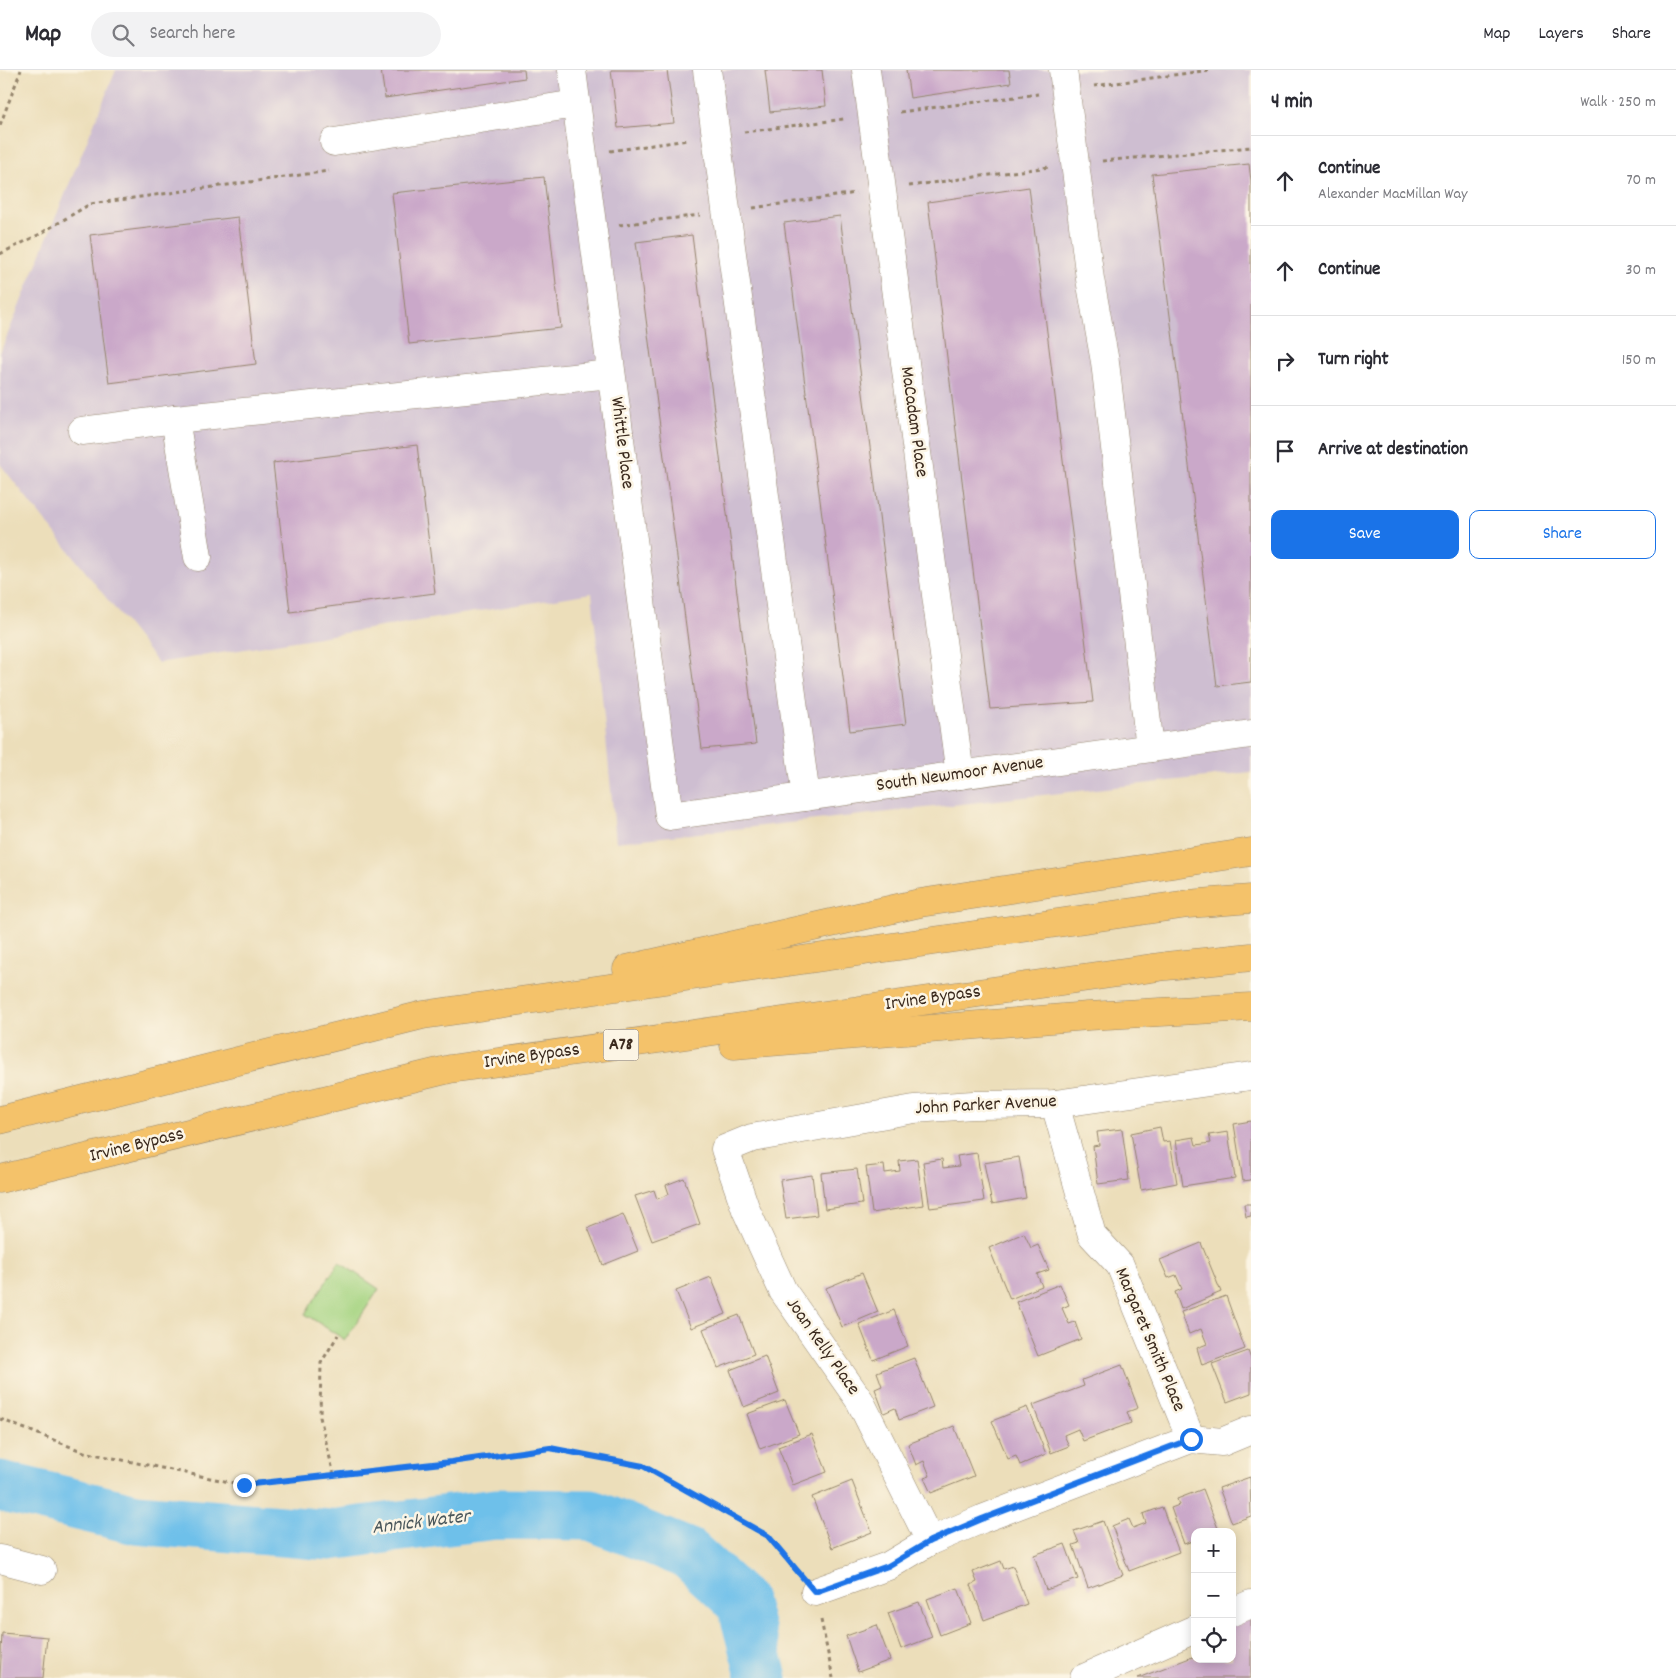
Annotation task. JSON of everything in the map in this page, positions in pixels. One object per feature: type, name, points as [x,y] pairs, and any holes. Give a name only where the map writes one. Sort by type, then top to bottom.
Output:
[{"type":"highway","points":[[0,1120],[423,1015],[920,903],[1251,852]]},
{"type":"highway","points":[[423,1015],[1188,904],[1251,899]]},
{"type":"highway","name":"Irvine Bypass","points":[[0,1179],[450,1069],[1166,966],[1251,957]]},
{"type":"highway","name":"A78","points":[[450,1069],[1088,1016],[1251,1007]]},
{"type":"street","name":"Whittle Place","points":[[572,70],[670,816]]},
{"type":"street","points":[[707,70],[806,797]]},
{"type":"street","name":"MaCadam Place","points":[[866,70],[960,775]]},
{"type":"street","points":[[1063,70],[1090,279],[1105,362],[1150,748]]},
{"type":"street","points":[[339,141],[576,104]]},
{"type":"street","points":[[82,431],[175,419],[612,374]]},
{"type":"street","points":[[175,419],[198,558]]},
{"type":"street","name":"South Newmoor Avenue","points":[[670,816],[1251,734]]},
{"type":"street","name":"John Parker Avenue","points":[[725,1149],[752,1138],[914,1109],[973,1105],[1055,1104],[1251,1076]]},
{"type":"street","name":"Margaret Smith Place","points":[[1055,1104],[1092,1236],[1120,1265],[1191,1439]]},
{"type":"street","name":"Joan Kelly Place","points":[[725,1149],[746,1210],[783,1292],[860,1401],[930,1541]]},
{"type":"street","points":[[815,1592],[888,1566],[930,1541],[1191,1439],[1222,1442],[1251,1430]]},
{"type":"street","points":[[0,1559],[42,1570]]},
{"type":"street","points":[[1236,1610],[1251,1604]]},
{"type":"street","points":[[1084,1678],[1191,1631]]},
{"type":"path","points":[[0,124],[21,70]]},
{"type":"path","points":[[0,254],[38,235],[90,204],[343,169],[339,141]]},
{"type":"path","points":[[592,228],[1075,164],[1251,147]]},
{"type":"path","points":[[334,1476],[320,1417],[321,1363],[338,1335]]},
{"type":"path","points":[[0,1419],[84,1452],[244,1485],[451,1462],[550,1448],[643,1466],[768,1536],[815,1592],[833,1678]]},
{"type":"shaded area","points":[[116,70],[1251,70],[1251,772],[616,842],[592,593],[158,663],[0,464],[0,353]]},
{"type":"green space","points":[[339,1262],[379,1289],[345,1340],[305,1314]]},
{"type":"building","points":[[381,70],[524,70],[525,78],[385,98]]},
{"type":"building","points":[[611,70],[667,70],[674,123],[618,128]]},
{"type":"building","points":[[765,70],[822,70],[826,106],[770,112]]},
{"type":"building","points":[[906,70],[1009,70],[1011,83],[910,98]]},
{"type":"building","points":[[1249,164],[1251,181],[1251,682],[1217,686],[1152,174]]},
{"type":"building","points":[[544,177],[561,328],[409,344],[392,193]]},
{"type":"building","points":[[1029,187],[1093,702],[990,709],[928,202]]},
{"type":"building","points":[[840,216],[906,724],[850,731],[784,223]]},
{"type":"building","points":[[238,217],[256,364],[109,383],[90,235]]},
{"type":"building","points":[[692,235],[756,744],[702,749],[636,242]]},
{"type":"building","points":[[417,445],[435,593],[290,612],[273,463]]},
{"type":"building","points":[[1251,1121],[1251,1180],[1243,1181],[1234,1124]]},
{"type":"building","points":[[1160,1127],[1163,1142],[1170,1141],[1177,1183],[1141,1190],[1131,1133]]},
{"type":"building","points":[[1122,1129],[1129,1180],[1098,1184],[1093,1146],[1099,1145],[1097,1132]]},
{"type":"building","points":[[1228,1132],[1235,1178],[1183,1186],[1176,1140],[1194,1137],[1196,1145],[1211,1143],[1209,1135]]},
{"type":"building","points":[[977,1153],[984,1201],[930,1208],[923,1162],[942,1159],[943,1168],[959,1166],[957,1156]]},
{"type":"building","points":[[1019,1157],[1026,1198],[992,1204],[984,1163]]},
{"type":"building","points":[[917,1159],[923,1205],[872,1213],[866,1167],[884,1165],[885,1173],[900,1171],[899,1161]]},
{"type":"building","points":[[857,1169],[862,1204],[825,1209],[821,1173]]},
{"type":"building","points":[[812,1175],[817,1215],[786,1219],[780,1180]]},
{"type":"building","points":[[684,1178],[700,1224],[652,1241],[635,1196],[654,1190],[657,1199],[669,1194],[666,1185]]},
{"type":"building","points":[[1244,1204],[1251,1204],[1251,1216],[1246,1217]]},
{"type":"building","points":[[623,1214],[638,1251],[603,1265],[588,1228]]},
{"type":"building","points":[[1024,1233],[1031,1248],[1038,1245],[1049,1270],[1037,1274],[1042,1286],[1010,1299],[989,1248]]},
{"type":"building","points":[[1201,1243],[1221,1292],[1181,1309],[1175,1292],[1182,1289],[1176,1275],[1168,1278],[1160,1260]]},
{"type":"building","points":[[862,1273],[878,1312],[842,1327],[826,1288]]},
{"type":"building","points":[[711,1277],[726,1314],[691,1328],[676,1291]]},
{"type":"building","points":[[1060,1284],[1069,1305],[1062,1308],[1069,1324],[1075,1322],[1081,1339],[1038,1356],[1016,1302]]},
{"type":"building","points":[[1226,1296],[1245,1349],[1202,1365],[1197,1348],[1207,1344],[1201,1329],[1189,1334],[1181,1312]]},
{"type":"building","points":[[894,1310],[908,1346],[873,1360],[859,1324]]},
{"type":"building","points":[[739,1315],[754,1354],[718,1368],[703,1329]]},
{"type":"building","points":[[1248,1351],[1251,1359],[1251,1393],[1227,1402],[1212,1364]]},
{"type":"building","points":[[765,1356],[779,1393],[744,1407],[730,1370]]},
{"type":"building","points":[[914,1358],[933,1407],[899,1420],[895,1408],[884,1413],[875,1389],[882,1386],[877,1372]]},
{"type":"building","points":[[1122,1365],[1138,1408],[1127,1412],[1131,1423],[1083,1441],[1078,1429],[1064,1435],[1069,1446],[1051,1453],[1033,1405],[1084,1386],[1082,1380]]},
{"type":"building","points":[[785,1400],[799,1434],[760,1449],[747,1414]]},
{"type":"building","points":[[1027,1407],[1046,1454],[1020,1465],[1016,1456],[1008,1459],[992,1421]]},
{"type":"building","points":[[954,1426],[974,1476],[931,1493],[924,1478],[930,1476],[924,1461],[916,1465],[908,1444]]},
{"type":"building","points":[[812,1434],[827,1472],[793,1485],[778,1447]]},
{"type":"building","points":[[1250,1477],[1251,1516],[1232,1523],[1219,1488]]},
{"type":"building","points":[[852,1481],[872,1532],[832,1548],[812,1497]]},
{"type":"building","points":[[1203,1489],[1218,1528],[1191,1528],[1191,1541],[1184,1544],[1171,1508],[1179,1505],[1177,1499]]},
{"type":"building","points":[[1162,1507],[1179,1552],[1129,1571],[1112,1526],[1129,1519],[1133,1528],[1146,1523],[1143,1514]]},
{"type":"building","points":[[1103,1521],[1123,1575],[1088,1588],[1073,1545],[1079,1543],[1074,1531]]},
{"type":"building","points":[[1065,1544],[1078,1579],[1046,1590],[1034,1555]]},
{"type":"building","points":[[1001,1561],[1004,1569],[1013,1566],[1027,1604],[984,1620],[971,1585],[977,1582],[973,1572]]},
{"type":"building","points":[[958,1588],[971,1623],[940,1635],[927,1599]]},
{"type":"building","points":[[919,1602],[932,1637],[901,1649],[888,1613]]},
{"type":"building","points":[[1251,1610],[1251,1678],[1138,1678],[1191,1658],[1191,1663],[1236,1663],[1236,1616]]},
{"type":"building","points":[[877,1625],[890,1660],[858,1672],[846,1636]]},
{"type":"building","points":[[2,1633],[47,1637],[43,1678],[0,1678]]},
{"type":"waterway","name":"Annick Water","points":[[0,1486],[136,1519],[330,1535],[496,1514],[591,1515],[689,1554],[742,1603],[762,1678]]},
{"type":"route","points":[[244,1485],[451,1462],[550,1448],[643,1466],[768,1536],[815,1592],[888,1566],[930,1541],[982,1519],[1191,1439]]}]
